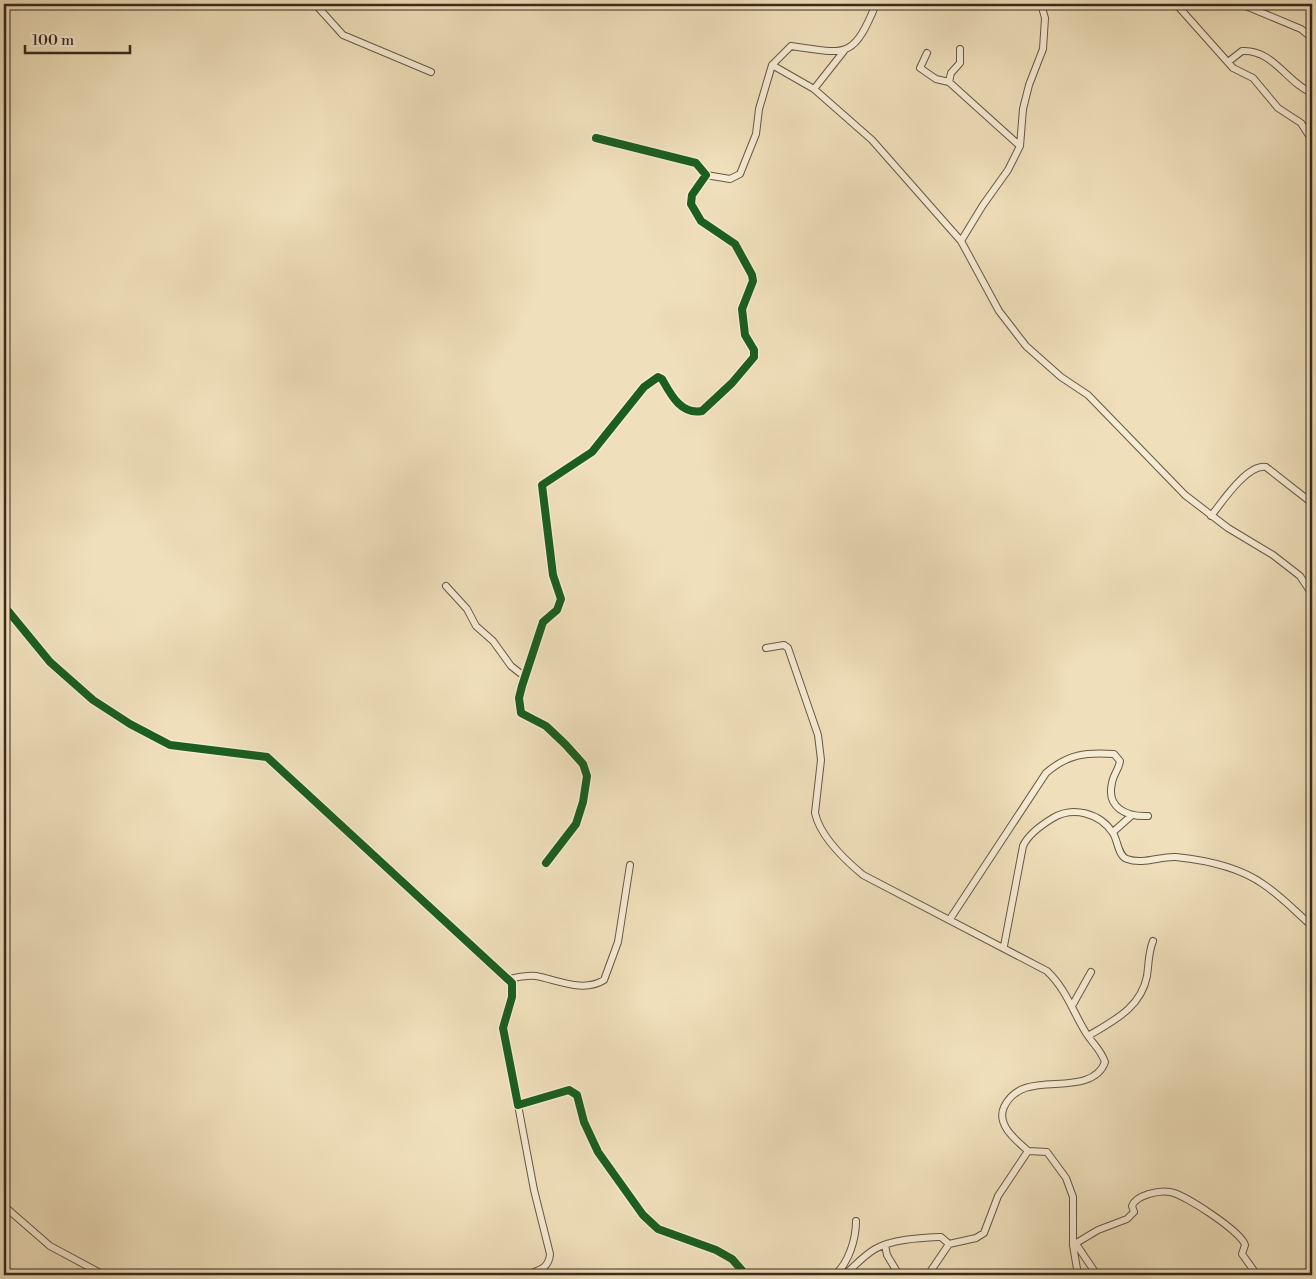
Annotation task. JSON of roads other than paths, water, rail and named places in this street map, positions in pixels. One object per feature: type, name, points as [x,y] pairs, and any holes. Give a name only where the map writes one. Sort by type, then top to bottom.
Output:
[{"type":"street","points":[[314,4],[343,35],[432,72]]},
{"type":"street","points":[[814,89],[844,51],[851,46],[866,28],[876,4]]},
{"type":"street","points":[[961,241],[983,204],[1008,170],[1020,146],[1023,109],[1029,85],[1043,49],[1046,18],[1041,4]]},
{"type":"street","points":[[1176,4],[1228,62],[1240,73],[1249,75],[1256,81],[1278,108],[1301,123],[1312,140]]},
{"type":"street","points":[[1241,4],[1301,30],[1312,38]]},
{"type":"street","points":[[596,138],[696,163],[706,175],[730,179],[740,174],[756,134],[759,109],[772,65],[791,46],[835,53],[844,51]]},
{"type":"street","points":[[949,82],[951,73],[960,63],[960,49]]},
{"type":"street","points":[[1228,62],[1242,51],[1254,52],[1274,63],[1312,93]]},
{"type":"street","points":[[927,52],[920,68],[936,79],[949,82],[1020,146]]},
{"type":"street","points":[[772,65],[814,89],[872,140],[961,241],[999,311],[1026,346],[1061,377],[1088,395],[1185,495],[1211,516],[1280,560],[1300,576],[1312,594]]},
{"type":"street","points":[[546,863],[576,824],[583,802],[587,776],[583,764],[565,744],[546,726],[521,712],[519,698],[543,622],[557,610],[561,598],[553,575],[542,485],[592,452],[644,387],[652,380],[658,377],[662,379],[683,408],[696,412],[702,411],[732,383],[754,357],[754,350],[745,335],[742,309],[753,281],[752,275],[735,244],[701,221],[690,204],[692,195],[706,175]]},
{"type":"street","points":[[1211,516],[1250,470],[1260,466],[1266,467],[1312,503]]},
{"type":"street","points":[[446,586],[467,609],[476,626],[493,641],[511,666],[525,677]]},
{"type":"street","points":[[4,606],[50,662],[93,700],[130,724],[170,745],[267,757],[509,979],[512,983],[512,997],[503,1028],[534,1190],[550,1254],[550,1262],[545,1268],[526,1275]]},
{"type":"street","points":[[766,648],[784,645],[788,648],[818,735],[821,760],[815,813],[821,829],[846,860],[863,875],[1004,946],[1047,971],[1062,987],[1088,1036],[1102,1052],[1105,1062],[1101,1070],[1086,1080],[1028,1087],[1012,1096],[1004,1108],[1002,1121],[1006,1129],[1028,1151],[1047,1152],[1066,1178],[1073,1197],[1078,1275]]},
{"type":"street","points":[[950,919],[1046,773],[1060,761],[1083,755],[1104,753],[1117,756],[1120,766],[1112,781],[1112,797],[1118,808],[1131,816],[1148,816]]},
{"type":"street","points":[[1004,946],[1021,853],[1025,842],[1050,820],[1068,811],[1094,816],[1113,832],[1122,855],[1128,860],[1144,861],[1174,857],[1232,868],[1256,879],[1312,926]]},
{"type":"street","points":[[1113,832],[1131,816]]},
{"type":"street","points":[[509,979],[526,975],[587,986],[604,980],[618,942],[630,865]]},
{"type":"street","points":[[1088,1036],[1124,1014],[1136,1002],[1147,975],[1148,952],[1153,941]]},
{"type":"street","points":[[1072,1006],[1091,972]]},
{"type":"street","points":[[518,1105],[569,1090],[577,1095],[584,1122],[598,1152],[642,1215],[658,1229],[716,1250],[732,1259],[746,1275]]},
{"type":"street","points":[[928,1275],[949,1244],[976,1238],[984,1233],[998,1196],[1028,1151]]},
{"type":"street","points":[[1075,1244],[1098,1230],[1127,1219],[1134,1212],[1132,1206],[1136,1200],[1157,1192],[1170,1192],[1222,1222],[1240,1236],[1245,1245],[1242,1254],[1257,1275]]},
{"type":"street","points":[[4,1206],[50,1246],[104,1275]]},
{"type":"street","points":[[835,1275],[849,1253],[856,1232],[856,1221]]},
{"type":"street","points":[[844,1275],[867,1255],[885,1245],[920,1238],[941,1237],[949,1244]]},
{"type":"street","points":[[1075,1244],[1096,1275]]},
{"type":"street","points":[[885,1245],[887,1255],[899,1275]]}]
